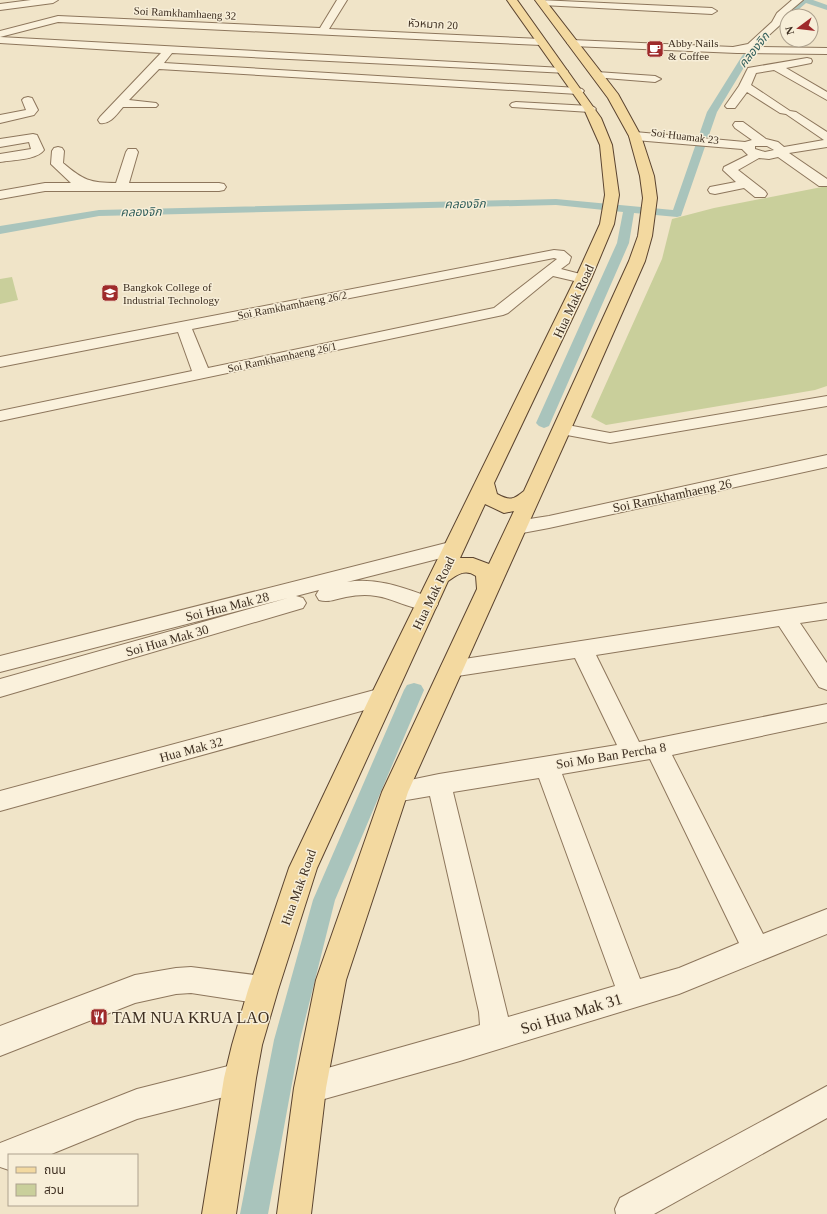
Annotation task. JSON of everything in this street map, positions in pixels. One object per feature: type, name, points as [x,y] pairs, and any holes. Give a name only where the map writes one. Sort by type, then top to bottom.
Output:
[{"type":"main road","name":"Hua Mak Road","points":[[294,1214],[310,1088],[331,980],[394,792],[562,429],[637,261],[645,236],[650,198],[647,176],[634,133],[614,97],[597,75],[556,42],[512,0]]},
{"type":"main road","name":"Hua Mak Road","points":[[219,1214],[240,1078],[247,1045],[263,990],[303,868],[382,696],[428,604],[583,279],[607,224],[612,195],[606,145],[590,109],[563,71],[556,42],[541,1]]},
{"type":"main road","points":[[485,484],[486,495],[490,499],[504,506],[514,506],[520,504],[531,495]]},
{"type":"main road","points":[[441,576],[456,565],[474,565],[482,569],[486,574],[488,589]]},
{"type":"street","points":[[0,7],[53,0]]},
{"type":"street","points":[[323,31],[342,0]]},
{"type":"street","points":[[733,50],[751,46],[776,22],[780,15],[798,0]]},
{"type":"street","points":[[541,1],[712,11]]},
{"type":"street","name":"Soi Ramkhamhaeng 32","points":[[0,34],[44,21],[58,19],[323,31]]},
{"type":"street","name":"หัวหมาก 20","points":[[323,31],[733,50]]},
{"type":"street","points":[[0,40],[563,71]]},
{"type":"street","points":[[678,48],[679,59]]},
{"type":"street","points":[[104,120],[156,66],[169,50]]},
{"type":"street","points":[[733,50],[824,56]]},
{"type":"street","points":[[731,106],[752,70],[824,56]]},
{"type":"street","points":[[156,66],[578,92]]},
{"type":"street","points":[[776,66],[827,96]]},
{"type":"street","points":[[597,75],[655,79]]},
{"type":"street","points":[[744,86],[827,137]]},
{"type":"street","points":[[0,119],[25,115],[32,112],[28,100]]},
{"type":"street","points":[[120,103],[152,105]]},
{"type":"street","points":[[516,105],[590,109]]},
{"type":"street","points":[[738,124],[763,142],[778,146],[780,152],[824,183]]},
{"type":"street","name":"Soi Huamak 23","points":[[634,133],[714,141],[773,155],[780,152],[827,143]]},
{"type":"street","points":[[0,142],[33,138],[38,150],[34,153],[0,158]]},
{"type":"street","name":"Soi Huamak 23","points":[[747,148],[753,143],[763,142]]},
{"type":"street","points":[[747,148],[730,170],[760,194]]},
{"type":"street","points":[[58,151],[57,164],[64,172],[75,180],[97,187]]},
{"type":"street","points":[[122,187],[132,152]]},
{"type":"street","points":[[715,190],[746,184]]},
{"type":"street","points":[[0,195],[45,188],[219,187]]},
{"type":"street","name":"Soi Ramkhamhaeng 26/2","points":[[0,362],[554,254],[562,256],[564,260],[550,271]]},
{"type":"street","points":[[550,271],[583,279]]},
{"type":"street","name":"Soi Ramkhamhaeng 26/1","points":[[0,416],[498,312],[503,310],[550,271]]},
{"type":"street","points":[[183,326],[202,374]]},
{"type":"street","points":[[562,429],[610,438],[827,400]]},
{"type":"street","name":"Soi Ramkhamhaeng 26","points":[[517,527],[549,522],[827,461]]},
{"type":"street","name":"Soi Hua Mak 28","points":[[0,664],[454,548]]},
{"type":"street","name":"Soi Hua Mak 30","points":[[0,688],[342,590],[368,588],[384,590],[428,604]]},
{"type":"street","points":[[452,669],[827,612]]},
{"type":"street","points":[[785,618],[827,681]]},
{"type":"street","points":[[582,649],[644,750],[756,949]]},
{"type":"street","name":"Hua Mak 32","points":[[0,801],[382,696]]},
{"type":"street","name":"Soi Mo Ban Percha 8","points":[[394,792],[644,750],[827,713]]},
{"type":"street","points":[[547,766],[632,994]]},
{"type":"street","points":[[439,784],[493,1012],[496,1035]]},
{"type":"street","name":"Soi Hua Mak 31","points":[[310,1088],[679,981],[827,920]]},
{"type":"street","points":[[0,1042],[135,989],[176,981],[191,980],[263,990]]},
{"type":"street","points":[[13,1154],[138,1104],[240,1078]]},
{"type":"street","points":[[627,1212],[827,1101]]},
{"type":"green space","points":[[827,186],[827,386],[815,390],[606,425],[591,417],[662,259],[672,219],[714,208]]},
{"type":"green space","points":[[12,277],[18,300],[0,304],[0,279]]},
{"type":"waterway","name":"คลองจิก","points":[[629,209],[677,214],[712,112],[745,58],[767,33],[804,0]]},
{"type":"waterway","points":[[806,0],[827,8]]},
{"type":"waterway","name":"คลองจิก","points":[[0,230],[99,213],[556,202],[629,209]]},
{"type":"waterway","points":[[544,423],[623,243],[629,209]]},
{"type":"waterway","points":[[254,1214],[287,1040],[324,900],[414,690]]},
{"type":"place","name":"Abby Nails & Coffee","points":[[655,49]]},
{"type":"place","name":"Bangkok College of Industrial Technology","points":[[110,293]]},
{"type":"place","name":"TAM NUA KRUA LAO","points":[[99,1017]]}]
